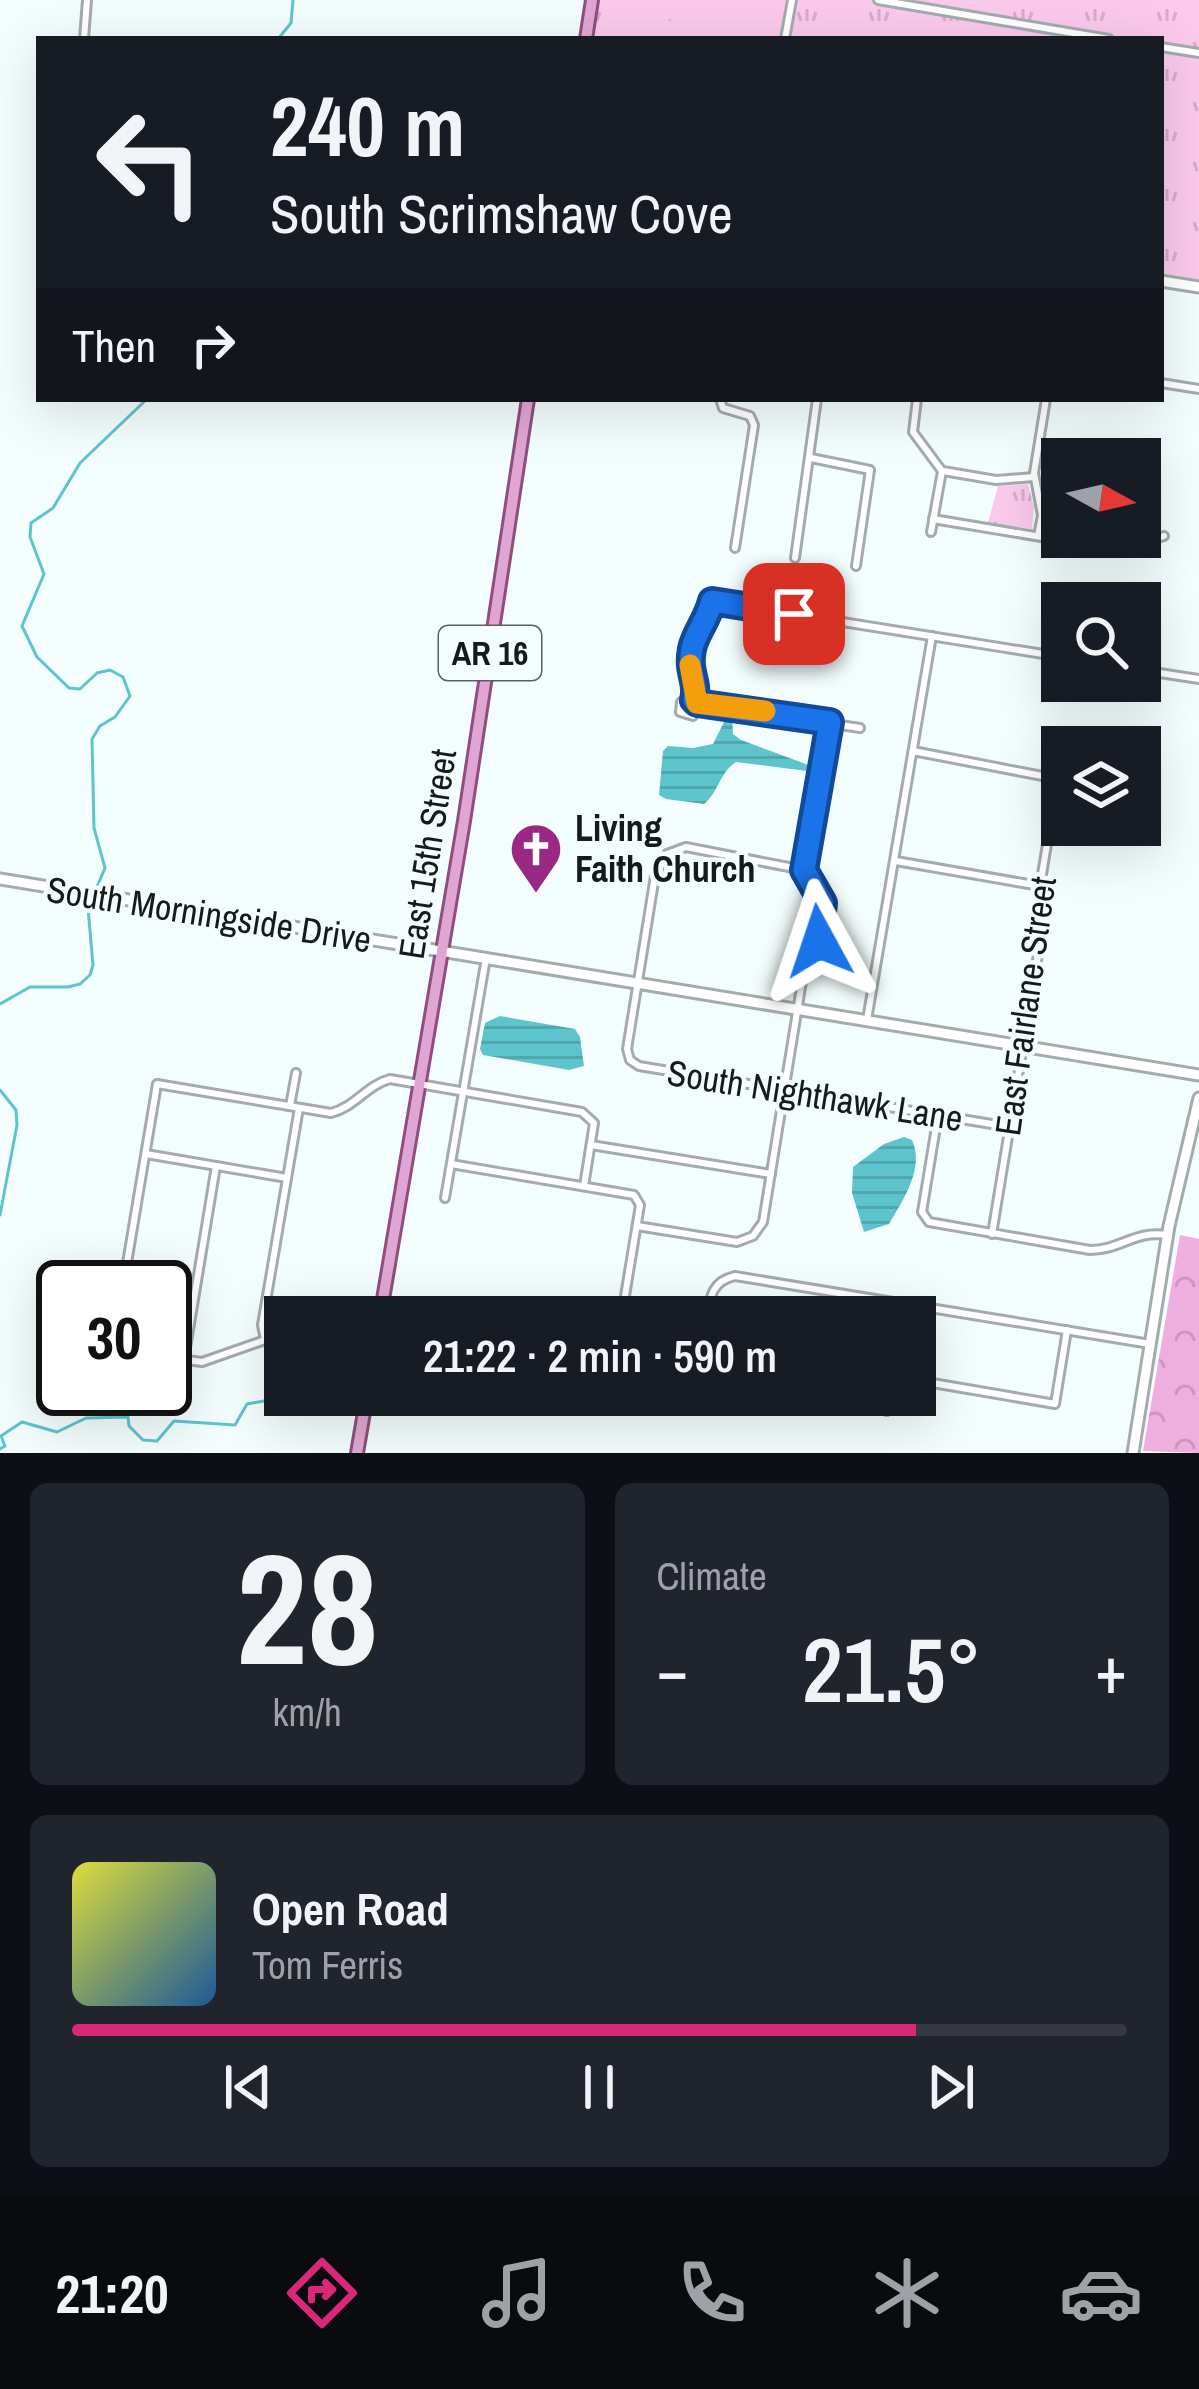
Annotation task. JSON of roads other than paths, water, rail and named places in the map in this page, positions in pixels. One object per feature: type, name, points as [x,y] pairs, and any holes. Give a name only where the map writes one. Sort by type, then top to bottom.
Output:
[{"type":"main road","points":[[586,36],[592,0]]},
{"type":"main road","name":"East 15th Street","points":[[384,1296],[528,402]]},
{"type":"main road","points":[[357,1453],[363,1416]]},
{"type":"street","points":[[84,36],[87,0]]},
{"type":"street","points":[[786,36],[792,0]]},
{"type":"street","points":[[878,0],[1091,36]]},
{"type":"street","points":[[1164,47],[1199,53]]},
{"type":"street","points":[[1164,281],[1199,287]]},
{"type":"street","points":[[1164,383],[1199,389]]},
{"type":"street","points":[[721,402],[723,408],[746,413],[754,425],[735,548]]},
{"type":"street","points":[[795,558],[817,402]]},
{"type":"street","points":[[917,402],[913,432],[942,471],[996,480],[1034,478]]},
{"type":"street","points":[[1038,536],[1042,515],[1034,478],[1046,402]]},
{"type":"street","points":[[811,458],[870,470],[856,566]]},
{"type":"street","points":[[931,532],[942,471]]},
{"type":"street","points":[[934,519],[1119,550],[1164,536]]},
{"type":"street","points":[[860,728],[695,701],[696,684],[689,670],[693,645],[707,622],[712,601],[1041,654]]},
{"type":"street","points":[[867,1020],[932,636]]},
{"type":"street","points":[[1161,673],[1199,679]]},
{"type":"street","points":[[637,1226],[745,1240],[763,1222],[798,1007],[824,914],[821,896],[804,870],[830,722]]},
{"type":"street","name":"East Fairlane Street","points":[[913,751],[1058,778],[1040,886],[1042,924],[992,1234]]},
{"type":"street","points":[[638,982],[658,868],[672,850],[686,847],[804,870]]},
{"type":"street","points":[[895,860],[1040,886]]},
{"type":"street","name":"South Morningside Drive","points":[[0,879],[1199,1075]]},
{"type":"street","points":[[445,1198],[486,958]]},
{"type":"street","name":"South Nighthawk Lane","points":[[638,982],[627,1049],[634,1064],[1010,1127]]},
{"type":"street","points":[[267,1296],[287,1178],[296,1073]]},
{"type":"street","points":[[128,1260],[158,1084],[331,1113],[345,1110],[378,1082],[390,1078],[588,1114],[593,1123],[584,1186]]},
{"type":"street","points":[[1133,1453],[1167,1235],[1199,1098]]},
{"type":"street","points":[[938,1115],[923,1203],[925,1217],[935,1224],[1090,1250],[1104,1250],[1137,1234],[1167,1235]]},
{"type":"street","points":[[591,1145],[771,1174]]},
{"type":"street","points":[[146,1154],[287,1178]]},
{"type":"street","points":[[451,1164],[634,1195],[640,1205],[625,1296]]},
{"type":"street","points":[[192,1313],[217,1166]]},
{"type":"street","points":[[711,1296],[721,1281],[735,1276],[856,1296]]},
{"type":"street","points":[[936,1309],[1150,1344]]},
{"type":"street","points":[[936,1384],[1055,1404],[1067,1330]]},
{"type":"street","points":[[192,1361],[202,1362],[264,1341]]},
{"type":"water","points":[[732,715],[733,734],[741,740],[811,766],[815,772],[736,762],[704,804],[659,795],[663,751],[668,746],[713,744]]},
{"type":"water","points":[[500,1016],[575,1029],[584,1066],[569,1070],[483,1055],[485,1023]]},
{"type":"water","points":[[904,1137],[912,1140],[915,1151],[911,1184],[889,1224],[864,1232],[852,1193],[853,1167],[884,1144]]},
{"type":"waterway","points":[[280,36],[291,23],[293,0]]},
{"type":"waterway","points":[[0,1004],[30,987],[68,987],[90,975],[88,908],[105,868],[94,828],[92,739],[130,696],[123,677],[110,670],[97,673],[80,689],[69,688],[37,657],[22,626],[44,574],[30,537],[31,523],[53,508],[80,463],[144,402]]},
{"type":"waterway","points":[[0,1090],[16,1110],[17,1125],[0,1215]]},
{"type":"waterway","points":[[0,1449],[5,1446],[1,1436],[22,1422],[57,1432],[86,1418],[128,1417],[129,1426],[143,1440],[157,1441],[174,1421],[235,1425],[247,1404],[264,1401]]},
{"type":"place","name":"Living Faith Church","points":[[536,895]]}]
